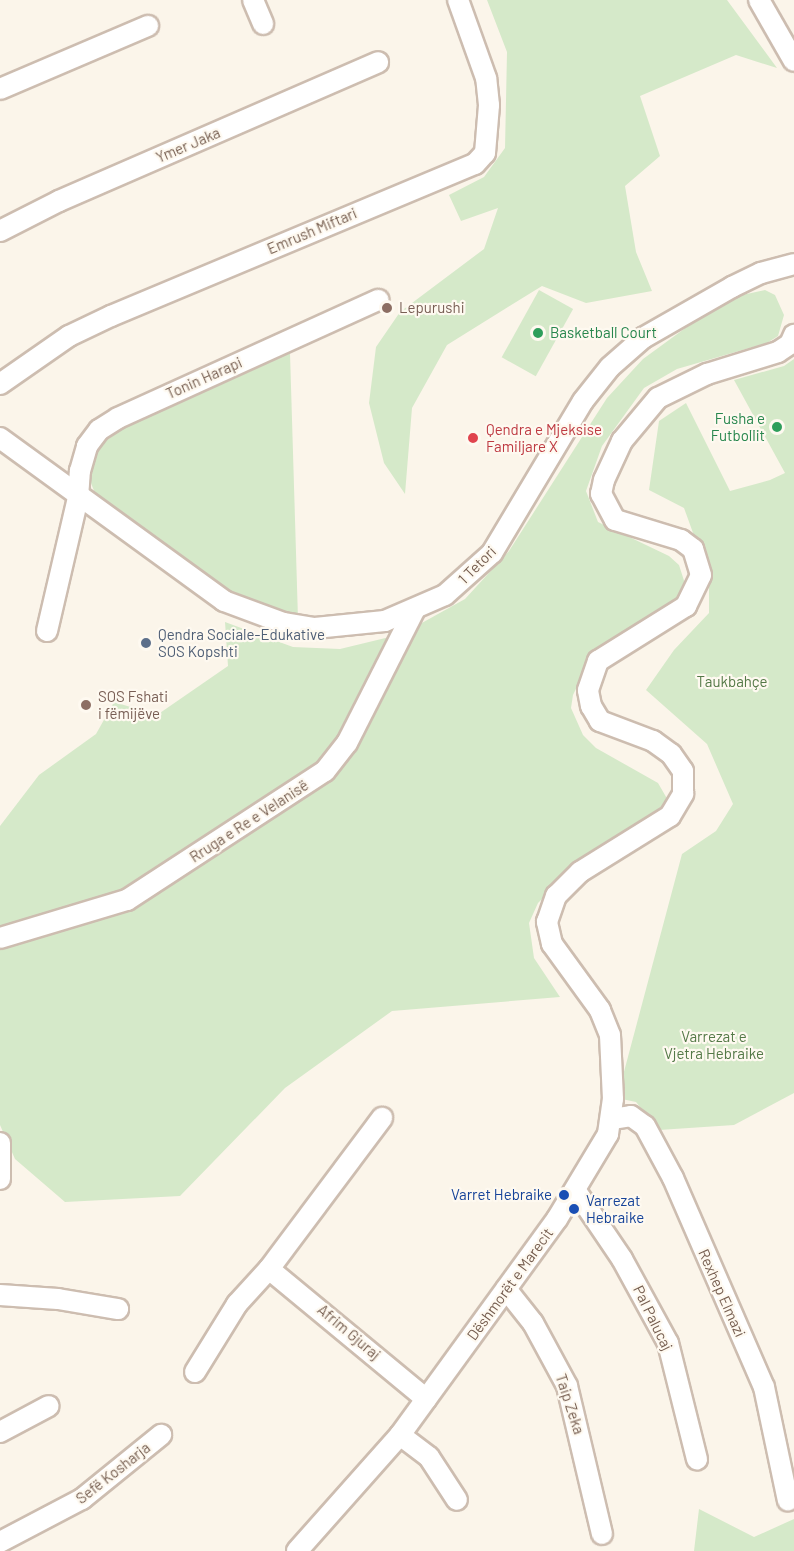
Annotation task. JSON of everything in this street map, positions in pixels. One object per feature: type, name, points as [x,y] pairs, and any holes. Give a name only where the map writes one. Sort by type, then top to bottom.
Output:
[{"type":"street","points":[[253,0],[263,24]]},
{"type":"street","name":"Emrush Miftari","points":[[0,384],[69,336],[111,316],[475,164],[485,153],[488,96],[478,50],[458,0]]},
{"type":"street","points":[[759,0],[794,61]]},
{"type":"street","points":[[0,89],[148,26]]},
{"type":"street","name":"Ymer Jaka","points":[[0,231],[59,201],[378,62]]},
{"type":"street","name":"1 Tetori","points":[[0,438],[78,498],[224,601],[283,623],[324,628],[385,621],[445,595],[492,553],[577,411],[610,366],[643,338],[706,300],[761,273],[794,264]]},
{"type":"street","name":"Tonin Harapi","points":[[78,498],[87,446],[99,430],[118,418],[378,300]]},
{"type":"street","name":"Dëshmorët e Marecit","points":[[297,1551],[400,1435],[576,1191],[601,1149],[612,1119],[610,1035],[600,1010],[552,944],[547,922],[556,896],[580,872],[670,816],[683,794],[683,771],[671,754],[653,741],[600,720],[591,706],[588,690],[598,661],[686,606],[701,575],[693,549],[681,540],[615,520],[601,494],[604,480],[622,441],[658,398],[706,374],[778,352],[789,344],[794,335]]},
{"type":"street","points":[[47,631],[78,498]]},
{"type":"street","name":"Rruga e Re e Velanisë","points":[[0,938],[127,900],[325,771],[347,743],[415,609]]},
{"type":"street","name":"Rexhep Elmazi","points":[[612,1119],[631,1116],[645,1126],[672,1178],[764,1387],[788,1501]]},
{"type":"street","points":[[195,1372],[237,1304],[270,1269],[382,1118]]},
{"type":"street","points":[[0,1143],[0,1179]]},
{"type":"street","name":"Pal Palucaj","points":[[576,1191],[622,1259],[668,1343],[697,1459]]},
{"type":"street","name":"Afrim Gjuraj","points":[[270,1269],[426,1399]]},
{"type":"street","name":"Taip Zeka","points":[[506,1289],[533,1323],[567,1386],[602,1534]]},
{"type":"street","points":[[0,1295],[58,1299],[118,1309]]},
{"type":"street","points":[[0,1432],[50,1406]]},
{"type":"street","name":"Sefë Kosharja","points":[[0,1542],[82,1499],[161,1435]]},
{"type":"street","points":[[400,1435],[429,1457],[457,1500]]},
{"type":"green space","points":[[487,0],[727,0],[777,68],[736,55],[640,96],[660,156],[625,186],[636,252],[652,291],[586,303],[542,286],[447,345],[412,408],[405,494],[384,463],[369,403],[376,347],[400,312],[484,249],[498,208],[461,221],[449,195],[484,177],[505,148],[507,52]]},
{"type":"green space","name":"Basketball Court","points":[[539,290],[573,309],[536,376],[502,357]]},
{"type":"green space","points":[[765,290],[775,295],[784,315],[778,336],[767,343],[677,369],[644,388],[602,446],[586,491],[598,522],[669,556],[679,565],[687,590],[684,603],[585,670],[573,695],[571,708],[583,735],[596,748],[658,783],[669,802],[668,816],[554,887],[538,903],[529,923],[534,958],[560,997],[392,1011],[285,1088],[180,1196],[65,1202],[15,1159],[0,1125],[0,826],[39,775],[96,734],[114,702],[157,715],[228,666],[225,622],[293,647],[340,649],[402,634],[465,599],[509,551],[607,398],[643,359],[706,313],[742,295]]},
{"type":"green space","points":[[290,353],[298,619],[235,596],[98,501],[89,478],[98,447],[120,430]]},
{"type":"green space","points":[[794,359],[794,1093],[734,1125],[659,1130],[636,1102],[617,1098],[682,854],[716,831],[733,804],[707,744],[646,690],[674,650],[709,613],[709,577],[684,508],[649,490],[659,421],[686,403],[730,491],[770,480],[785,473],[734,380],[784,366]]},
{"type":"green space","points":[[699,1509],[754,1537],[794,1519],[794,1551],[694,1551]]},
{"type":"place","name":"Lepurushi","points":[[387,308]]},
{"type":"place","name":"Basketball Court","points":[[538,333]]},
{"type":"place","name":"Fusha e Futbollit","points":[[777,427]]},
{"type":"place","name":"Qendra e Mjeksise Familjare X","points":[[473,438]]},
{"type":"place","name":"Qendra Sociale-Edukative SOS Kopshti","points":[[146,643]]},
{"type":"place","name":"SOS Fshati i fëmijëve","points":[[86,705]]},
{"type":"place","name":"Varret Hebraike","points":[[564,1195]]},
{"type":"place","name":"Varrezat Hebraike","points":[[574,1209]]},
{"type":"park label","name":"Taukbahçe","points":[[732,682]]},
{"type":"park label","name":"Varrezat e Vjetra Hebraike","points":[[714,1044]]}]
